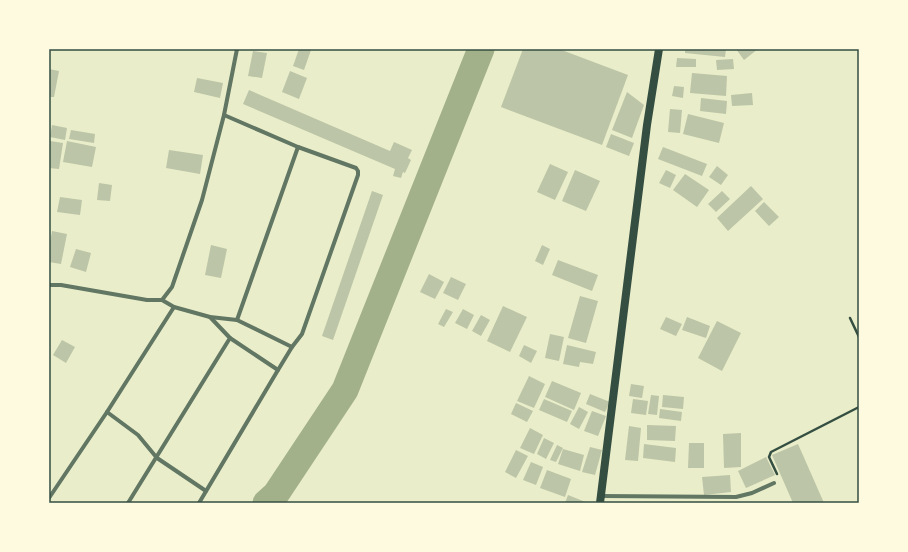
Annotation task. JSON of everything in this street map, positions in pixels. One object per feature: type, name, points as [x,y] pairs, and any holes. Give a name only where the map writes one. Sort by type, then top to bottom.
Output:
[{"type":"main road","points":[[600,500],[647,125],[659,49]]},
{"type":"street","points":[[162,300],[172,287],[202,200],[224,115],[237,49]]},
{"type":"street","points":[[199,503],[292,347],[302,334],[358,175],[356,168],[298,147],[224,115]]},
{"type":"street","points":[[237,320],[298,147]]},
{"type":"street","points":[[49,285],[61,285],[147,300],[162,300],[174,307],[210,317],[237,320],[292,347]]},
{"type":"street","points":[[49,498],[107,412],[174,307]]},
{"type":"street","points":[[210,317],[230,338],[278,370]]},
{"type":"street","points":[[128,503],[230,338]]},
{"type":"street","points":[[107,412],[138,435],[156,458],[206,491]]},
{"type":"street","points":[[600,500],[736,497],[752,493],[774,483]]},
{"type":"path","points":[[850,318],[859,337]]},
{"type":"path","points":[[774,483],[778,476],[769,457],[771,452],[859,407]]},
{"type":"building","points":[[299,49],[311,50],[304,70],[293,66]]},
{"type":"building","points":[[523,49],[559,49],[628,75],[602,145],[501,107]]},
{"type":"building","points":[[685,49],[726,49],[725,57],[685,53]]},
{"type":"building","points":[[736,49],[758,49],[744,60]]},
{"type":"building","points":[[253,51],[267,53],[262,78],[248,76]]},
{"type":"building","points":[[677,58],[696,59],[696,67],[676,67]]},
{"type":"building","points":[[733,59],[734,69],[717,70],[716,60]]},
{"type":"building","points":[[49,69],[59,71],[54,97],[49,97]]},
{"type":"building","points":[[290,71],[307,78],[299,99],[282,92]]},
{"type":"building","points":[[692,73],[727,76],[726,96],[690,93]]},
{"type":"building","points":[[197,78],[223,83],[220,98],[194,92]]},
{"type":"building","points":[[674,86],[684,87],[683,98],[672,96]]},
{"type":"building","points":[[249,90],[390,151],[394,142],[412,150],[408,158],[411,160],[405,173],[403,172],[401,178],[393,176],[395,169],[243,104]]},
{"type":"building","points":[[627,92],[644,105],[632,138],[612,130]]},
{"type":"building","points":[[752,93],[753,105],[732,106],[731,95]]},
{"type":"building","points":[[701,98],[727,101],[726,114],[700,111]]},
{"type":"building","points":[[670,109],[682,110],[680,133],[668,132]]},
{"type":"building","points":[[688,114],[724,123],[719,143],[683,134]]},
{"type":"building","points":[[52,125],[67,128],[65,140],[50,137]]},
{"type":"building","points":[[71,130],[95,134],[94,143],[69,139]]},
{"type":"building","points":[[611,134],[634,143],[629,156],[606,147]]},
{"type":"building","points":[[50,141],[63,143],[59,169],[49,168]]},
{"type":"building","points":[[67,141],[96,147],[92,167],[63,162]]},
{"type":"building","points":[[663,147],[707,164],[702,176],[658,159]]},
{"type":"building","points":[[169,150],[203,155],[200,174],[166,168]]},
{"type":"building","points":[[550,164],[568,172],[555,200],[537,192]]},
{"type":"building","points":[[717,166],[728,175],[721,185],[709,177]]},
{"type":"building","points":[[575,170],[600,181],[586,211],[562,201]]},
{"type":"building","points":[[666,170],[676,175],[670,188],[659,183]]},
{"type":"building","points":[[685,174],[709,190],[697,207],[673,190]]},
{"type":"building","points":[[99,183],[112,185],[110,201],[97,200]]},
{"type":"building","points":[[751,186],[763,199],[728,231],[717,218]]},
{"type":"building","points":[[372,191],[383,195],[333,340],[322,336]]},
{"type":"building","points":[[722,191],[730,199],[716,212],[708,204]]},
{"type":"building","points":[[60,197],[82,200],[80,215],[57,212]]},
{"type":"building","points":[[764,202],[779,217],[769,226],[755,211]]},
{"type":"building","points":[[52,231],[67,234],[61,264],[49,262],[49,248]]},
{"type":"building","points":[[211,245],[227,249],[221,278],[205,275]]},
{"type":"building","points":[[542,245],[550,249],[543,265],[535,261]]},
{"type":"building","points":[[76,249],[91,253],[86,272],[70,267]]},
{"type":"building","points":[[558,260],[598,275],[592,291],[552,275]]},
{"type":"building","points":[[429,274],[444,282],[435,299],[420,292]]},
{"type":"building","points":[[451,277],[466,284],[458,300],[443,293]]},
{"type":"building","points":[[580,296],[598,301],[586,343],[568,338]]},
{"type":"building","points":[[503,306],[527,317],[510,352],[487,341]]},
{"type":"building","points":[[446,309],[453,312],[444,327],[438,324]]},
{"type":"building","points":[[463,309],[474,315],[467,329],[455,323]]},
{"type":"building","points":[[481,315],[490,320],[481,336],[472,331]]},
{"type":"building","points":[[666,317],[682,324],[676,336],[660,329]]},
{"type":"building","points":[[687,317],[710,326],[706,338],[682,330]]},
{"type":"building","points":[[717,321],[741,333],[722,371],[698,358]]},
{"type":"building","points":[[550,334],[564,337],[559,361],[545,358]]},
{"type":"building","points":[[62,340],[75,347],[66,363],[53,355]]},
{"type":"building","points":[[524,345],[537,351],[531,363],[519,356]]},
{"type":"building","points":[[567,345],[596,352],[593,364],[580,362],[579,367],[563,364]]},
{"type":"building","points":[[529,376],[545,384],[534,408],[517,401]]},
{"type":"building","points":[[552,381],[581,393],[574,410],[545,397]]},
{"type":"building","points":[[631,384],[644,386],[642,398],[629,396]]},
{"type":"building","points":[[590,394],[610,402],[605,412],[586,404]]},
{"type":"building","points":[[651,395],[659,396],[657,415],[648,414]]},
{"type":"building","points":[[663,395],[684,397],[683,409],[662,407]]},
{"type":"building","points":[[544,399],[572,411],[567,422],[539,410]]},
{"type":"building","points":[[633,399],[648,401],[646,415],[631,413]]},
{"type":"building","points":[[516,403],[533,411],[527,422],[511,414]]},
{"type":"building","points":[[579,407],[588,412],[579,429],[570,424]]},
{"type":"building","points":[[660,409],[682,412],[681,421],[659,418]]},
{"type":"building","points":[[592,411],[606,416],[598,436],[584,431]]},
{"type":"building","points":[[647,425],[676,426],[675,441],[647,440]]},
{"type":"building","points":[[629,426],[641,428],[638,461],[625,460]]},
{"type":"building","points":[[530,428],[543,435],[534,454],[520,448]]},
{"type":"building","points":[[741,433],[741,467],[724,468],[723,434]]},
{"type":"building","points":[[544,438],[554,443],[546,459],[537,454]]},
{"type":"building","points":[[689,443],[704,443],[704,468],[688,468]]},
{"type":"building","points":[[644,444],[676,448],[675,462],[643,458]]},
{"type":"building","points":[[798,444],[824,503],[793,503],[772,455]]},
{"type":"building","points":[[557,445],[563,448],[556,462],[550,460]]},
{"type":"building","points":[[590,447],[602,450],[595,475],[582,472]]},
{"type":"building","points":[[563,449],[584,455],[580,471],[558,464]]},
{"type":"building","points":[[516,450],[528,456],[516,478],[505,472]]},
{"type":"building","points":[[766,457],[775,475],[746,488],[738,471]]},
{"type":"building","points":[[531,462],[543,467],[536,485],[523,480]]},
{"type":"building","points":[[547,470],[571,479],[565,497],[540,488]]},
{"type":"building","points":[[730,475],[731,492],[704,495],[702,477]]},
{"type":"building","points":[[568,495],[588,503],[565,503]]},
{"type":"waterway","points":[[266,503],[276,494],[345,390],[481,49]]}]
